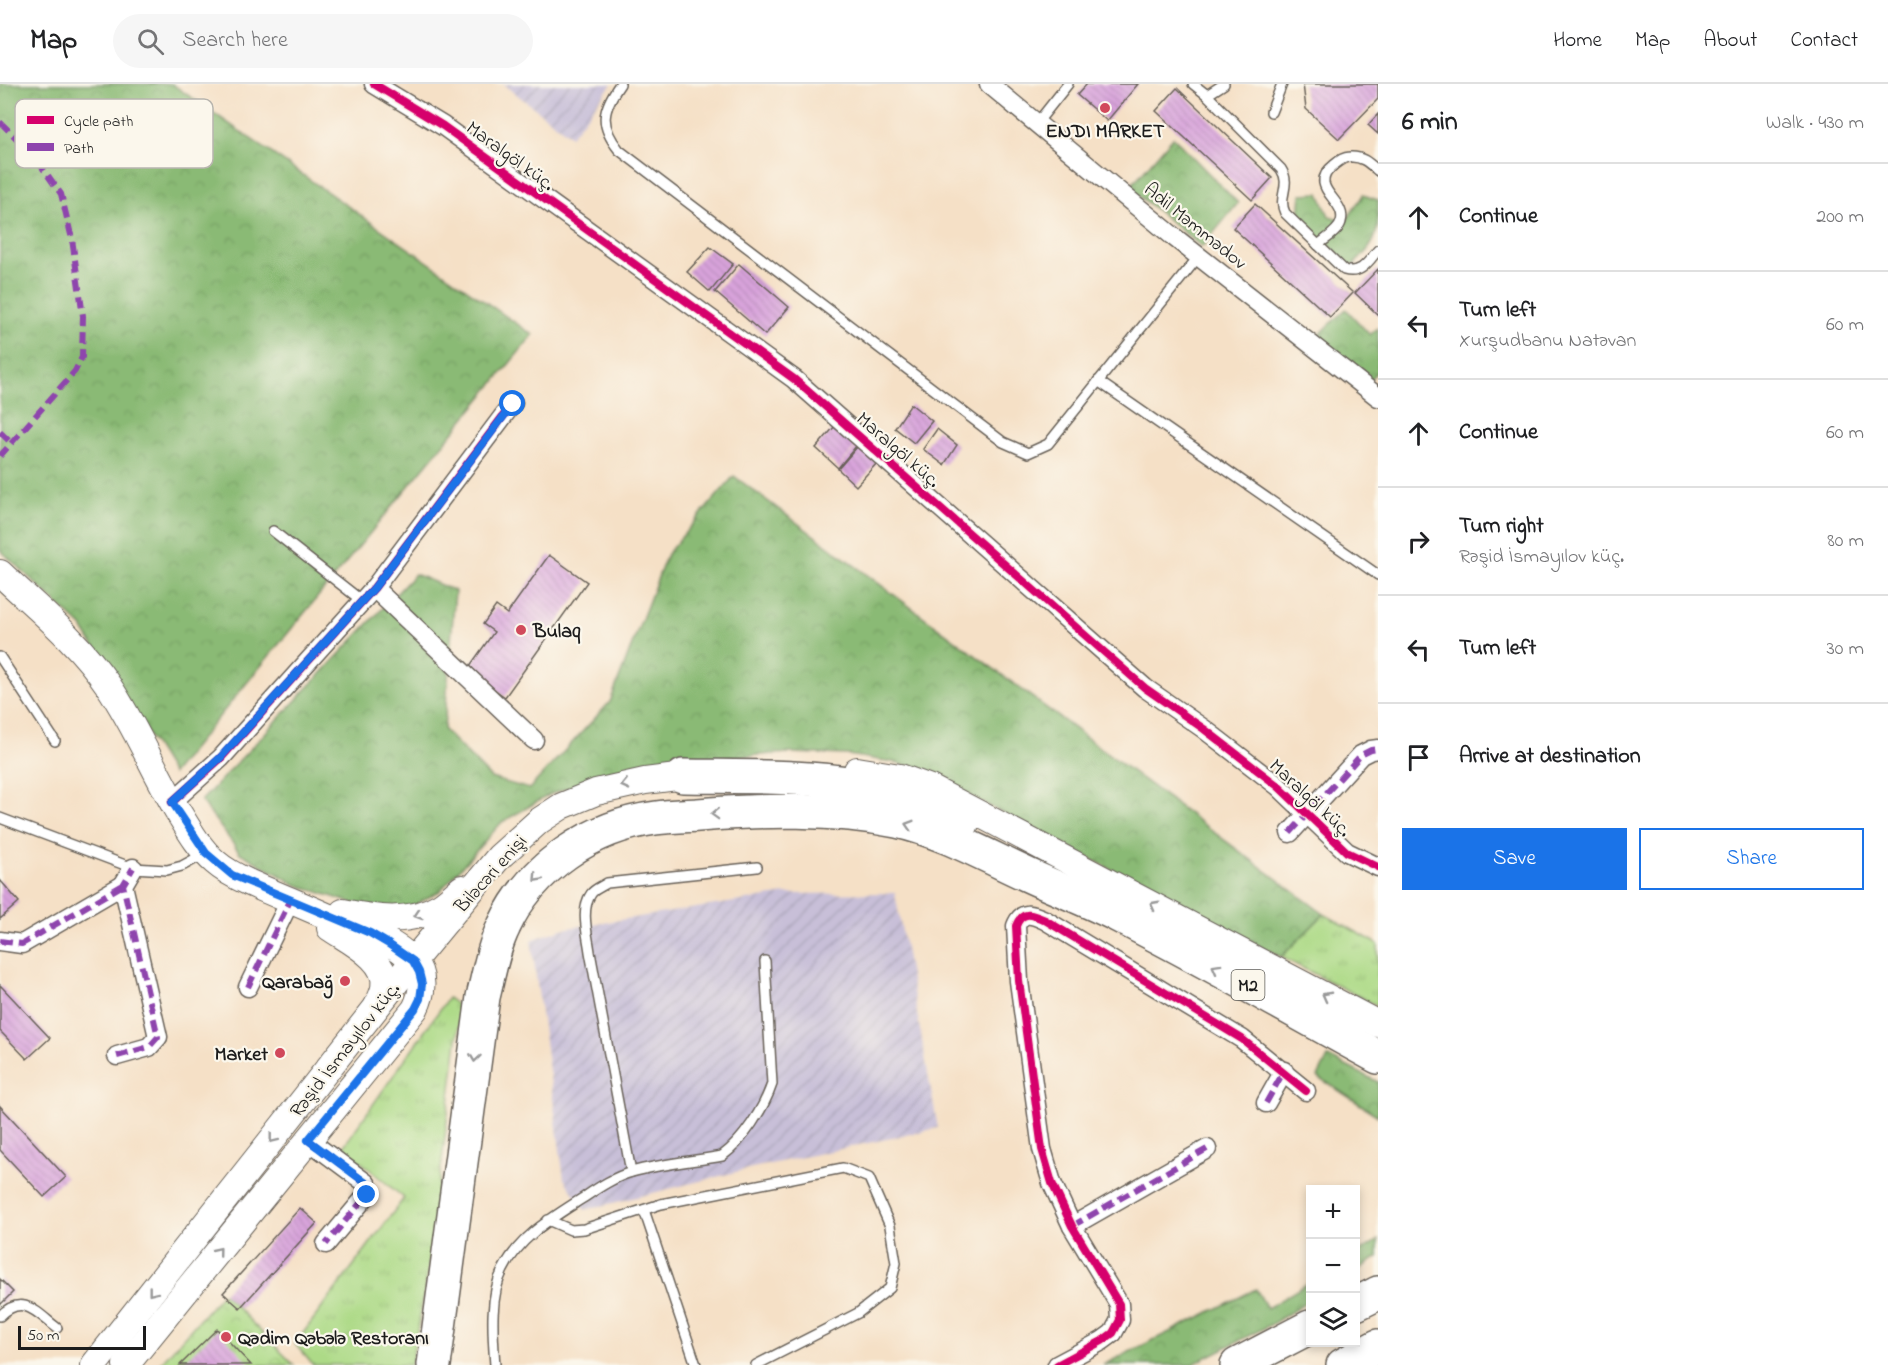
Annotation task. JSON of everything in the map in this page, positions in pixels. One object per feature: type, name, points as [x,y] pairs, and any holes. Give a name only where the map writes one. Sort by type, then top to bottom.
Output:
[{"type":"highway","points":[[683,776],[780,778],[858,785],[883,790],[957,821],[1116,915]]},
{"type":"highway","points":[[434,1365],[483,997],[492,957],[503,926],[520,898],[539,874],[565,853],[595,836],[624,825],[654,818],[806,811],[855,814],[900,822],[942,835],[1116,915]]},
{"type":"highway","name":"M2","points":[[1116,915],[1378,1057]]},
{"type":"highway","points":[[1360,1303],[1378,1293]]},
{"type":"highway","points":[[1237,1365],[1306,1329]]},
{"type":"highway","points":[[1343,1365],[1378,1346]]},
{"type":"highway","points":[[1364,1365],[1378,1361]]},
{"type":"main road","points":[[0,573],[93,664],[122,708],[172,802],[206,853],[232,875],[370,933],[413,961]]},
{"type":"main road","name":"Biləcəri enişi","points":[[413,961],[499,857],[539,821],[562,807],[596,792],[645,781],[746,769],[795,766],[840,767],[900,777],[930,788],[1378,1023]]},
{"type":"main road","points":[[290,901],[365,917],[396,919],[415,917],[440,906],[499,857]]},
{"type":"main road","points":[[290,901],[377,963],[384,977],[384,987],[377,1008]]},
{"type":"main road","name":"Rəşid İsmayılov küç.","points":[[94,1365],[413,961],[422,984],[420,999],[415,1009],[127,1363]]},
{"type":"main road","points":[[1360,1293],[1378,1281]]},
{"type":"street","name":"Maralgöl küç.","points":[[374,84],[443,126],[794,379],[1145,688],[1278,786],[1347,852],[1378,867]]},
{"type":"street","name":"Adil Məmmədov","points":[[989,84],[1198,256],[1378,397]]},
{"type":"street","points":[[172,802],[220,758],[368,595],[513,404]]},
{"type":"street","points":[[368,595],[534,740]]},
{"type":"street","points":[[1290,833],[1361,756],[1378,749]]},
{"type":"street","points":[[0,941],[22,944],[123,885],[134,868]]},
{"type":"street","points":[[117,1056],[149,1047],[158,1037],[123,885]]},
{"type":"street","points":[[248,987],[290,901]]},
{"type":"street","points":[[1057,1365],[1113,1333],[1120,1320],[1119,1304],[1072,1226],[1052,1183],[1042,1149],[1019,981],[1016,926],[1024,915],[1032,914],[1045,920],[1242,1039],[1306,1091]]},
{"type":"street","points":[[1266,1102],[1284,1071]]},
{"type":"street","points":[[308,1140],[366,1183],[369,1189],[367,1195],[326,1244]]},
{"type":"street","points":[[1072,1226],[1207,1149]]},
{"type":"lane","points":[[620,84],[607,106],[604,122],[609,138],[619,150],[1003,442],[1028,453],[1048,444],[1198,256]]},
{"type":"lane","points":[[1037,123],[1068,84]]},
{"type":"lane","points":[[1193,84],[1207,95],[1281,169],[1286,176],[1287,183],[1282,200],[1285,213],[1344,270],[1353,273],[1360,270],[1378,250]]},
{"type":"lane","points":[[1207,95],[1224,84]]},
{"type":"lane","points":[[1271,112],[1282,84]]},
{"type":"lane","points":[[1318,245],[1340,225],[1342,220],[1341,213],[1325,187],[1323,178],[1328,170],[1344,157],[1354,156],[1363,158],[1378,171]]},
{"type":"lane","points":[[1098,381],[1378,575]]},
{"type":"lane","points":[[273,531],[368,595]]},
{"type":"lane","points":[[0,657],[55,741]]},
{"type":"lane","points":[[0,818],[134,868],[167,870],[182,866],[206,853]]},
{"type":"lane","points":[[631,1172],[585,920],[586,907],[591,894],[607,883],[757,867]]},
{"type":"lane","points":[[495,1365],[493,1332],[495,1303],[502,1271],[519,1246],[548,1220],[604,1185],[631,1172],[722,1156],[732,1148],[766,1102],[772,1084],[765,961]]},
{"type":"lane","points":[[548,1220],[572,1230],[584,1229],[661,1204],[843,1168],[869,1178],[890,1226],[896,1263],[890,1287],[858,1313],[756,1365]]},
{"type":"lane","points":[[644,1210],[696,1365]]},
{"type":"lane","points":[[0,1316],[16,1305],[28,1306],[57,1328]]},
{"type":"shaded area","points":[[503,84],[612,84],[571,136]]},
{"type":"shaded area","points":[[895,893],[938,1128],[752,1168],[585,1210],[564,1179],[531,940],[562,929],[785,894]]},
{"type":"green space","points":[[0,84],[172,84],[194,99],[15,99],[15,168],[213,168],[213,113],[533,335],[172,774],[82,627],[0,550]]},
{"type":"green space","points":[[1173,137],[1238,203],[1202,247],[1129,188]]},
{"type":"green space","points":[[1319,193],[1329,216],[1346,221],[1363,195],[1378,200],[1375,238],[1367,251],[1351,267],[1299,217],[1301,194]]},
{"type":"green space","points":[[1346,309],[1370,335],[1378,328],[1378,371],[1369,380],[1315,339]]},
{"type":"green space","points":[[734,476],[1324,914],[1281,957],[939,780],[898,763],[848,755],[789,753],[611,771],[549,795],[502,822],[440,891],[413,906],[379,912],[297,885],[240,853],[201,801],[415,574],[455,591],[444,730],[491,778],[529,789],[610,702],[667,554]]},
{"type":"green space","points":[[1324,914],[1378,944],[1378,1006],[1281,957]]},
{"type":"green space","points":[[448,998],[461,1008],[428,1272],[411,1365],[313,1365],[295,1344],[404,1198],[343,1147]]},
{"type":"green space","points":[[1328,1057],[1378,1082],[1378,1116],[1318,1077]]},
{"type":"green space","points":[[1378,1240],[1378,1257],[1360,1268],[1360,1251]]},
{"type":"green space","points":[[1306,1284],[1306,1303],[1272,1324],[1191,1365],[1103,1365],[1256,1289],[1267,1308]]},
{"type":"green space","name":"Qədim Qəbələ Restoranı","points":[[223,1293],[294,1365],[159,1365]]},
{"type":"building","name":"ENDI MARKET","points":[[1087,84],[1138,84],[1107,121],[1077,95]]},
{"type":"building","points":[[1303,84],[1378,84],[1378,99],[1339,139],[1306,109]]},
{"type":"building","points":[[1177,88],[1272,178],[1252,200],[1156,111]]},
{"type":"building","points":[[1378,114],[1378,134],[1368,125]]},
{"type":"building","points":[[1255,204],[1353,293],[1330,317],[1233,228]]},
{"type":"building","points":[[710,247],[733,264],[710,292],[687,272]]},
{"type":"building","points":[[739,264],[789,307],[765,335],[715,292]]},
{"type":"building","points":[[1378,269],[1378,315],[1355,293]]},
{"type":"building","points":[[911,404],[932,421],[914,443],[895,428]]},
{"type":"building","points":[[835,426],[857,445],[838,468],[816,448]]},
{"type":"building","points":[[937,429],[957,445],[944,465],[923,449]]},
{"type":"building","points":[[858,446],[877,463],[856,486],[838,469]]},
{"type":"building","points":[[549,555],[587,582],[505,697],[467,670],[494,632],[483,624],[496,606],[507,614]]},
{"type":"building","points":[[0,880],[19,902],[0,919]]},
{"type":"building","points":[[0,985],[50,1038],[27,1059],[0,1031]]},
{"type":"building","points":[[0,1106],[66,1177],[44,1197],[0,1150]]},
{"type":"building","points":[[300,1208],[317,1223],[240,1308],[223,1293]]},
{"type":"building","points":[[0,1279],[13,1292],[0,1305]]},
{"type":"building","points":[[217,1329],[251,1365],[180,1365]]},
{"type":"marked path","points":[[0,122],[15,137]]},
{"type":"marked path","points":[[0,456],[75,371],[82,357],[83,316],[72,239],[61,194],[43,168]]},
{"type":"marked path","points":[[0,432],[11,443]]},
{"type":"marked path","points":[[1290,833],[1361,755],[1378,749]]},
{"type":"marked path","points":[[117,1056],[149,1047],[158,1037],[123,885],[133,868]]},
{"type":"marked path","points":[[0,941],[22,944],[123,885]]},
{"type":"marked path","points":[[248,987],[290,901]]},
{"type":"marked path","points":[[1266,1103],[1284,1071]]},
{"type":"marked path","points":[[308,1140],[366,1183],[369,1189],[367,1195],[326,1244]]},
{"type":"marked path","points":[[1072,1226],[1207,1149]]},
{"type":"cycle path","points":[[374,84],[443,126],[794,379],[1145,688],[1204,729],[1278,786],[1347,852],[1378,867]]},
{"type":"cycle path","points":[[172,802],[221,758],[374,588],[513,403]]},
{"type":"cycle path","points":[[1057,1365],[1113,1333],[1120,1320],[1119,1304],[1072,1226],[1052,1183],[1042,1149],[1019,981],[1016,926],[1021,917],[1032,915],[1045,920],[1242,1039],[1306,1091]]},
{"type":"place","name":"ENDI MARKET","points":[[1105,108]]},
{"type":"place","name":"Bulaq","points":[[521,630]]},
{"type":"place","name":"Qarabağ","points":[[345,981]]},
{"type":"place","name":"Market","points":[[280,1053]]},
{"type":"place","name":"Qədim Qəbələ Restoranı","points":[[226,1337]]},
{"type":"route","points":[[367,1195],[369,1189],[366,1183],[308,1140],[415,1009],[420,999],[422,984],[419,972],[413,961],[370,933],[232,875],[206,853],[172,802],[220,758],[374,588],[513,404]]}]
